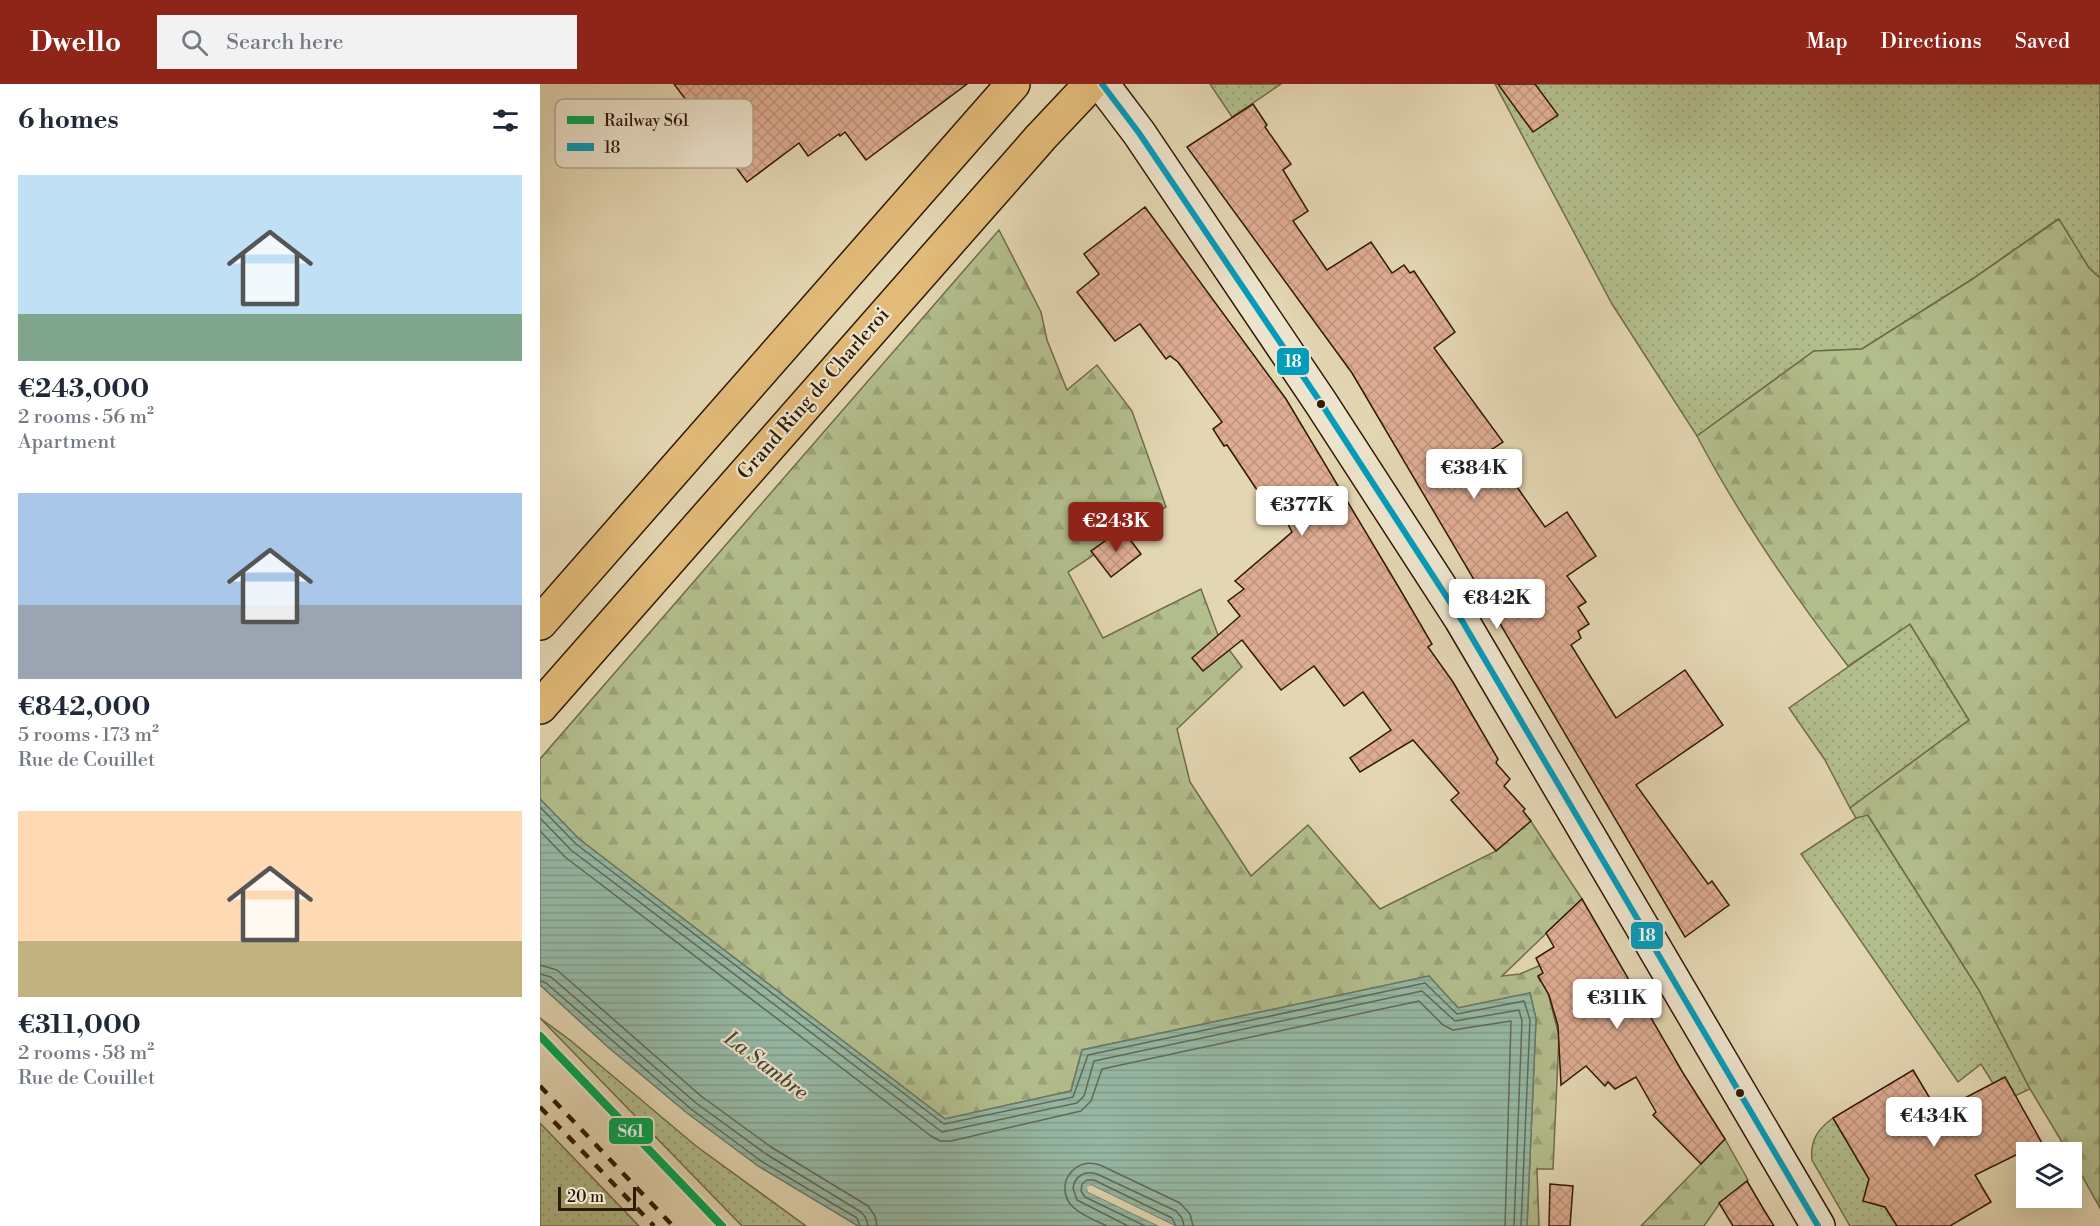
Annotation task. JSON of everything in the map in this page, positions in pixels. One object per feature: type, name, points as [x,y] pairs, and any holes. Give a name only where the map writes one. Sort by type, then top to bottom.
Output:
[{"type":"highway","points":[[540,623],[1013,84]]},
{"type":"highway","name":"Grand Ring de Charleroi","points":[[540,707],[1041,137],[1091,84]]},
{"type":"main road","points":[[1101,84],[1139,133],[1321,403],[1461,619],[1818,1226]]},
{"type":"green space","points":[[1210,84],[1281,84],[1232,117]]},
{"type":"green space","points":[[1495,84],[2100,84],[2100,278],[2089,268],[2058,219],[1971,280],[1862,349],[1814,351],[1697,436],[1612,304]]},
{"type":"green space","points":[[2059,219],[2089,268],[2100,278],[2100,1208],[2082,1176],[2082,1142],[2062,1142],[2030,1089],[1979,990],[1868,815],[1856,818],[1850,808],[1969,720],[1910,624],[1848,666],[1768,554],[1731,496],[1697,436],[1814,351],[1862,349],[1971,280]]},
{"type":"green space","points":[[999,230],[1041,312],[1047,340],[1067,390],[1097,365],[1132,411],[1166,507],[1068,572],[1103,638],[1201,589],[1218,635],[1242,667],[1177,729],[1190,782],[1251,876],[1308,825],[1380,909],[1496,851],[1530,820],[1582,899],[1502,976],[1520,974],[1541,965],[1547,971],[1538,977],[1540,981],[1545,981],[1559,1036],[1553,1169],[1537,1169],[1539,1226],[1527,1226],[1536,1019],[1530,993],[1458,1008],[1429,976],[1082,1050],[1071,1091],[945,1119],[579,839],[540,799],[540,759]]},
{"type":"green space","points":[[1910,624],[1969,720],[1850,808],[1825,760],[1789,708]]},
{"type":"green space","points":[[1867,814],[1979,990],[2030,1089],[2004,1101],[1981,1064],[1958,1082],[1801,854],[1856,818]]},
{"type":"green space","points":[[540,1018],[570,1040],[696,1146],[806,1226],[742,1226]]},
{"type":"green space","points":[[1833,1118],[1869,1179],[1863,1201],[1885,1207],[1897,1226],[1850,1226],[1812,1160],[1812,1147],[1816,1136]]},
{"type":"green space","points":[[540,1123],[639,1226],[540,1226]]},
{"type":"green space","points":[[1725,1139],[1748,1180],[1720,1203],[1704,1226],[1641,1226]]},
{"type":"water","name":"La Sambre","points":[[540,799],[579,839],[945,1119],[1071,1091],[1082,1050],[1429,976],[1458,1008],[1530,993],[1536,1019],[1527,1226],[1175,1226],[1091,1185],[1088,1192],[1159,1226],[858,1226],[758,1166],[687,1113],[609,1048],[540,985]]},
{"type":"pier","points":[[1091,1185],[1175,1226],[1168,1226],[1090,1189],[1160,1223],[1162,1226],[1159,1226],[1088,1192],[1087,1187]]},
{"type":"building","points":[[674,84],[967,84],[866,160],[845,132],[808,156],[799,143],[747,182],[737,168],[753,168],[753,99],[685,99]]},
{"type":"building","points":[[1498,84],[1535,84],[1558,115],[1533,132]]},
{"type":"building","points":[[1253,104],[1267,125],[1265,127],[1291,164],[1283,170],[1308,211],[1293,221],[1327,270],[1371,242],[1392,273],[1404,265],[1410,273],[1414,271],[1455,332],[1434,348],[1503,442],[1491,450],[1545,527],[1567,512],[1596,556],[1567,576],[1586,602],[1578,607],[1589,624],[1578,631],[1581,638],[1571,645],[1616,718],[1685,670],[1723,725],[1636,785],[1708,884],[1712,881],[1729,905],[1685,937],[1352,373],[1187,147]]},
{"type":"building","points":[[1145,207],[1286,399],[1432,644],[1428,647],[1453,682],[1498,759],[1496,763],[1510,779],[1504,786],[1525,809],[1523,811],[1531,821],[1496,851],[1451,800],[1459,793],[1413,740],[1360,772],[1350,758],[1391,730],[1363,692],[1344,706],[1314,666],[1281,690],[1242,640],[1203,671],[1192,658],[1240,616],[1228,601],[1244,589],[1235,581],[1292,532],[1269,488],[1261,496],[1227,445],[1224,446],[1213,429],[1222,422],[1178,362],[1170,356],[1166,359],[1140,324],[1115,341],[1077,292],[1099,274],[1084,254]]},
{"type":"building","points":[[1122,529],[1141,554],[1111,577],[1091,551]]},
{"type":"building","points":[[1582,899],[1683,1073],[1725,1139],[1701,1164],[1653,1115],[1656,1112],[1636,1077],[1615,1089],[1608,1082],[1605,1086],[1586,1066],[1561,1085],[1558,1026],[1549,995],[1538,976],[1543,973],[1536,958],[1554,947],[1546,933]]},
{"type":"building","points":[[1913,1070],[1938,1112],[2005,1077],[2041,1142],[2016,1142],[2016,1155],[1975,1175],[1991,1202],[1950,1226],[1897,1226],[1885,1207],[1863,1201],[1869,1179],[1833,1118]]},
{"type":"building","points":[[1747,1181],[1774,1226],[1733,1226],[1719,1203]]},
{"type":"building","points":[[1550,1184],[1573,1186],[1570,1226],[1549,1226]]},
{"type":"railway","points":[[540,1086],[673,1226]]},
{"type":"railway","points":[[540,1107],[654,1226]]},
{"type":"rail line","name":"S61","points":[[540,1036],[722,1226]]},
{"type":"transit line","name":"18","points":[[1102,84],[1139,133],[1321,403],[1461,619],[1818,1226]]}]
